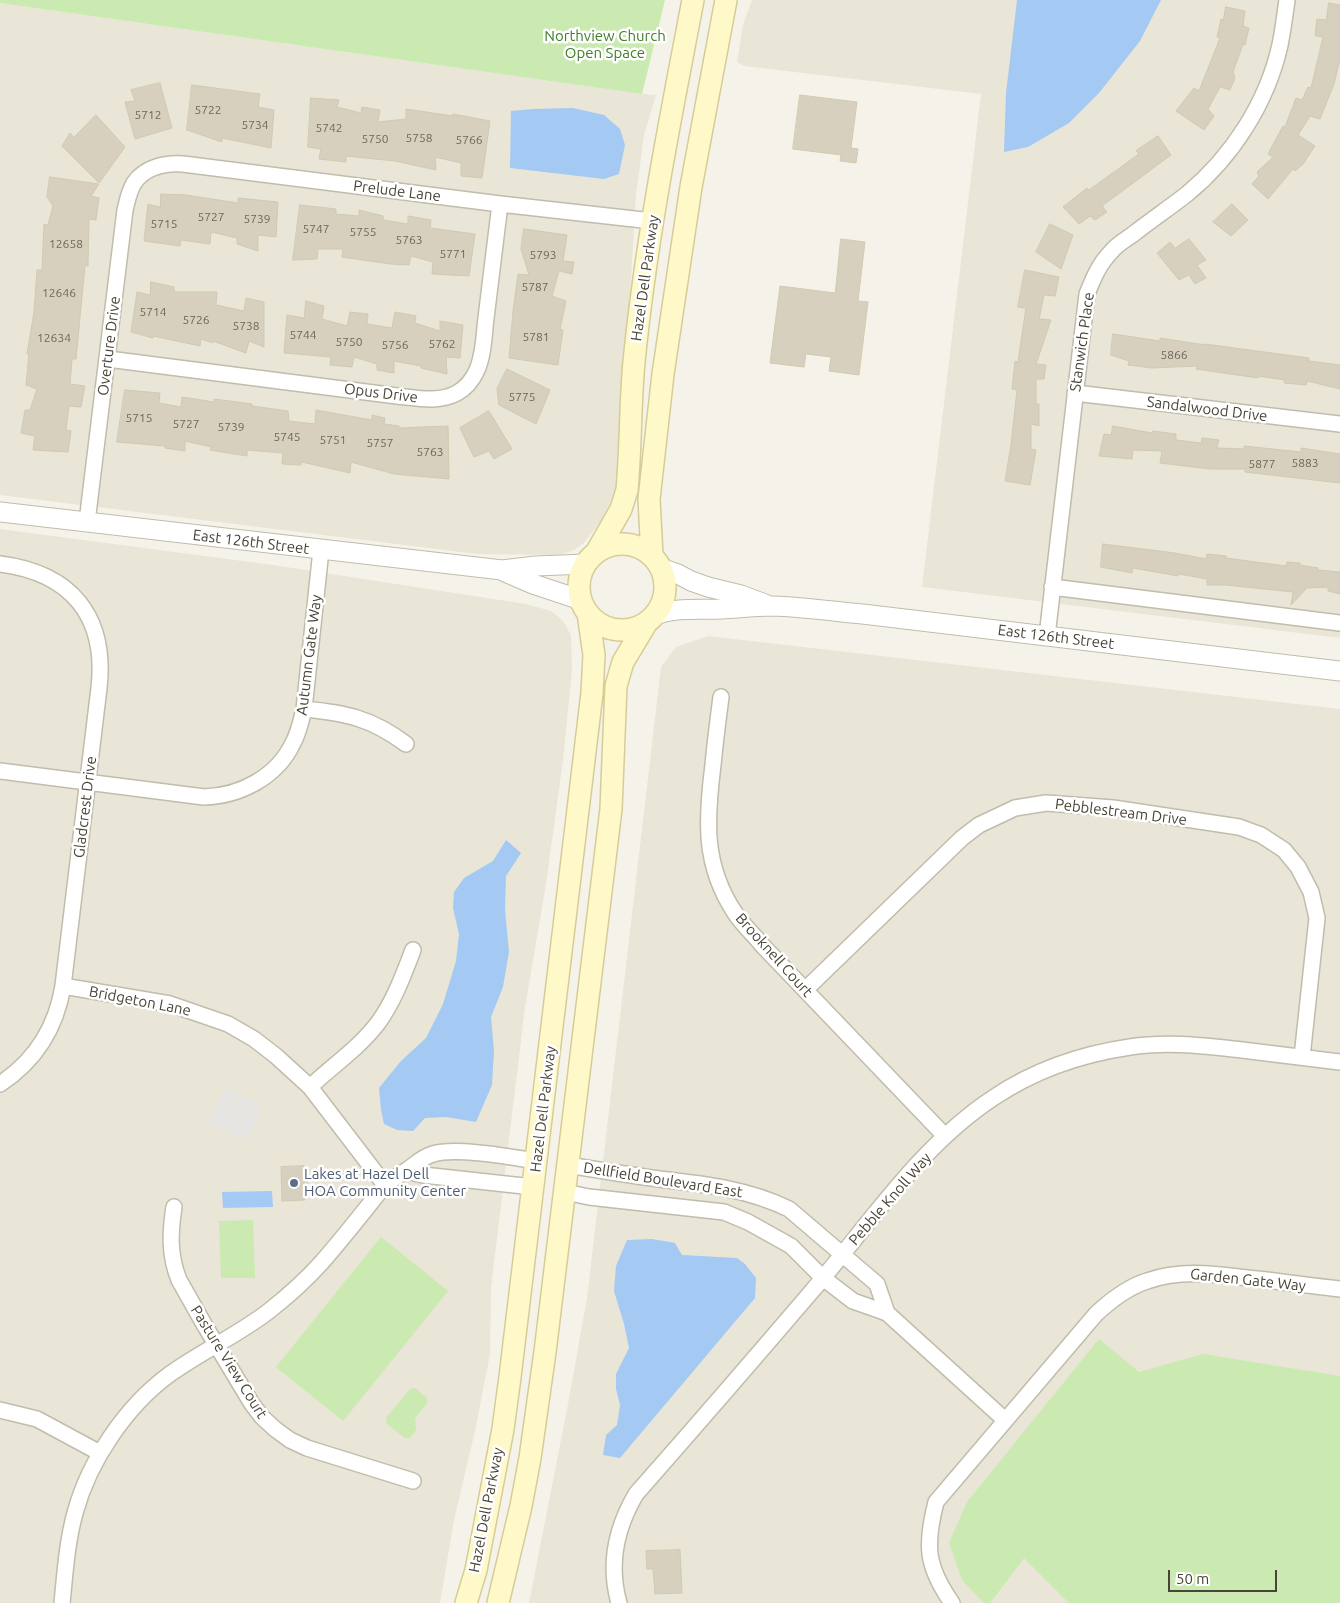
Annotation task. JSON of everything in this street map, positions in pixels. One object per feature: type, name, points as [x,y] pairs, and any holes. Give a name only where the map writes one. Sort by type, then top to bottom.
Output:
[{"type":"main road","name":"Hazel Dell Parkway","points":[[591,558],[620,509],[627,490],[634,363],[652,221],[693,0]]},
{"type":"main road","name":"Hazel Dell Parkway","points":[[656,562],[649,500],[663,374],[689,196],[726,0]]},
{"type":"main road","points":[[625,544],[639,548],[656,562],[664,582],[664,596],[662,603],[650,619],[632,629],[615,629],[600,624],[584,606],[579,585],[580,577],[591,558],[609,546],[625,544]]},
{"type":"main road","name":"Hazel Dell Parkway","points":[[466,1603],[476,1570],[503,1429],[594,678],[594,655],[584,606]]},
{"type":"main road","name":"Hazel Dell Parkway","points":[[498,1603],[521,1506],[545,1352],[611,809],[614,695],[623,662],[650,619]]},
{"type":"street","name":"Stanwich Place","points":[[1046,636],[1087,294],[1093,278],[1112,250],[1187,194],[1207,176],[1241,134],[1257,107],[1274,66],[1283,30],[1287,0]]},
{"type":"street","name":"Prelude Lane","points":[[143,174],[155,167],[168,164],[183,164],[652,221]]},
{"type":"street","name":"Overture Drive","points":[[86,522],[108,359],[125,210],[134,184],[143,174]]},
{"type":"street","name":"Opus Drive","points":[[108,359],[398,396],[431,399],[447,397],[464,388],[479,365],[500,204]]},
{"type":"street","name":"Sandalwood Drive","points":[[1075,393],[1340,424]]},
{"type":"street","name":"East 126th Street","points":[[0,512],[502,570],[591,558]]},
{"type":"street","name":"Autumn Gate Way","points":[[0,771],[204,797],[228,794],[258,781],[273,770],[285,757],[299,729],[304,709],[321,550]]},
{"type":"street","name":"East 126th Street","points":[[656,562],[703,585],[741,595],[771,606]]},
{"type":"street","name":"Gladcrest Drive","points":[[0,564],[32,571],[62,585],[83,608],[92,623],[98,641],[101,662],[60,1005],[37,1052],[21,1069],[0,1084]]},
{"type":"street","name":"East 126th Street","points":[[502,570],[584,606]]},
{"type":"street","points":[[1052,587],[1340,623]]},
{"type":"street","name":"East 126th Street","points":[[650,619],[678,609],[771,606],[871,615],[1340,671]]},
{"type":"street","name":"Brooknell Court","points":[[721,697],[707,823],[713,868],[719,882],[735,913],[762,945],[946,1136]]},
{"type":"street","points":[[304,709],[348,714],[389,730],[406,744]]},
{"type":"street","name":"Pebblestream Drive","points":[[805,990],[962,838],[979,825],[1015,808],[1046,803],[1113,808],[1239,827],[1261,835],[1284,850],[1298,867],[1311,892],[1317,918],[1302,1057]]},
{"type":"street","points":[[310,1087],[377,1024],[392,1002],[413,950]]},
{"type":"street","name":"Bridgeton Lane","points":[[63,986],[170,1004],[228,1024],[254,1039],[310,1087],[385,1186]]},
{"type":"street","name":"Pebble Knoll Way","points":[[619,1603],[614,1562],[620,1527],[626,1511],[636,1494],[843,1255],[853,1240],[916,1166],[966,1117],[1022,1080],[1049,1068],[1106,1051],[1132,1047],[1178,1044],[1340,1062]]},
{"type":"street","points":[[62,1603],[69,1542],[75,1512],[92,1468],[114,1432],[155,1387],[178,1369],[246,1328],[301,1284],[322,1262],[385,1186],[394,1177],[406,1171],[422,1158],[434,1153],[460,1152],[536,1161]]},
{"type":"street","name":"Dellfield Boulevard East","points":[[568,1165],[718,1186],[772,1200],[789,1209],[876,1284],[887,1313]]},
{"type":"street","points":[[406,1171],[423,1175],[533,1187]]},
{"type":"street","name":"Dellfield Boulevard East","points":[[565,1192],[724,1212],[748,1222],[791,1246],[823,1278],[853,1302],[887,1313],[1005,1420]]},
{"type":"street","name":"Pasture View Court","points":[[174,1207],[171,1242],[174,1267],[184,1289],[216,1345],[262,1417],[290,1440],[330,1456],[413,1481]]},
{"type":"street","name":"Garden Gate Way","points":[[952,1603],[939,1583],[929,1553],[930,1527],[936,1502],[1096,1314],[1110,1301],[1148,1280],[1180,1273],[1210,1274],[1340,1289]]},
{"type":"street","points":[[0,1410],[37,1419],[100,1453]]},
{"type":"shaded area","points":[[752,0],[1340,0],[1340,638],[922,587],[981,94],[744,66],[737,62],[743,25]]},
{"type":"shaded area","points":[[0,3],[656,95],[644,135],[636,195],[619,476],[615,493],[600,522],[584,543],[574,550],[558,555],[477,554],[0,495]]},
{"type":"shaded area","points":[[0,529],[273,565],[526,604],[551,611],[563,621],[571,635],[572,670],[563,760],[546,884],[525,1007],[491,1288],[490,1354],[475,1431],[454,1520],[440,1603],[0,1603]]},
{"type":"shaded area","points":[[708,636],[1340,709],[1340,1603],[529,1603],[587,1298],[661,667],[676,647]]},
{"type":"shaded area","points":[[224,1088],[262,1105],[248,1141],[208,1123]]},
{"type":"green space","name":"Northview Church Open Space","points":[[0,0],[665,0],[642,94],[0,3]]},
{"type":"green space","points":[[253,1220],[255,1278],[221,1278],[219,1221]]},
{"type":"green space","points":[[381,1237],[448,1291],[343,1421],[276,1367]]},
{"type":"green space","points":[[1099,1339],[1139,1372],[1203,1354],[1340,1376],[1340,1603],[1069,1603],[1024,1558],[990,1603],[984,1603],[962,1580],[949,1543],[967,1502]]},
{"type":"green space","points":[[415,1388],[427,1398],[427,1403],[415,1419],[416,1430],[410,1438],[405,1438],[387,1424],[386,1418],[410,1389]]},
{"type":"water","points":[[1017,0],[1161,0],[1140,41],[1099,93],[1069,123],[1028,147],[1004,152],[1006,93]]},
{"type":"water","points":[[573,108],[604,115],[620,129],[625,145],[619,174],[604,179],[510,168],[511,111]]},
{"type":"water","points":[[506,840],[521,853],[506,876],[505,910],[509,952],[503,987],[491,1017],[494,1051],[492,1085],[476,1122],[446,1117],[425,1118],[413,1131],[397,1130],[384,1124],[379,1088],[401,1061],[426,1038],[443,1004],[456,961],[459,934],[453,908],[454,892],[464,878],[493,861]]},
{"type":"water","points":[[272,1191],[273,1207],[223,1208],[222,1192]]},
{"type":"water","points":[[652,1239],[675,1243],[682,1255],[737,1258],[745,1264],[756,1278],[755,1298],[620,1458],[603,1455],[606,1435],[617,1425],[620,1405],[616,1389],[616,1374],[629,1348],[614,1291],[616,1266],[627,1240]]},
{"type":"building","points":[[1329,3],[1340,5],[1340,59],[1334,84],[1320,119],[1310,116],[1298,135],[1315,146],[1303,164],[1295,171],[1293,169],[1268,199],[1252,184],[1259,176],[1257,172],[1273,157],[1268,154],[1283,126],[1285,127],[1296,98],[1302,100],[1308,87],[1311,88],[1323,37],[1315,35],[1317,19],[1326,20]]},
{"type":"building","points":[[1226,7],[1245,11],[1243,26],[1249,28],[1245,45],[1243,44],[1233,72],[1235,78],[1230,90],[1220,87],[1208,109],[1214,116],[1204,130],[1176,111],[1194,88],[1199,91],[1220,38],[1217,37]]},
{"type":"building","points":[[160,83],[172,128],[135,139],[125,102],[135,101],[131,90]]},
{"type":"building","points":[[192,85],[260,94],[258,107],[274,110],[271,148],[222,138],[222,142],[187,130]]},
{"type":"building","points":[[800,95],[857,102],[851,148],[858,149],[856,163],[840,161],[841,155],[793,149]]},
{"type":"building","points":[[311,98],[339,100],[337,107],[361,113],[362,107],[380,110],[378,122],[406,119],[406,109],[453,116],[453,114],[490,121],[482,178],[461,176],[461,163],[435,157],[436,170],[395,161],[346,156],[346,162],[319,159],[321,149],[308,147]]},
{"type":"building","points":[[96,115],[125,147],[99,183],[62,146],[70,133],[74,137]]},
{"type":"building","points":[[1158,136],[1171,155],[1102,206],[1107,212],[1095,220],[1090,216],[1079,224],[1063,207],[1087,188],[1089,190],[1139,154],[1136,151]]},
{"type":"building","points":[[50,177],[99,184],[91,196],[99,198],[96,220],[89,219],[88,266],[85,265],[76,359],[72,359],[70,384],[85,386],[81,407],[69,406],[66,430],[71,431],[68,452],[33,450],[35,436],[21,433],[25,410],[30,410],[37,389],[26,385],[29,354],[27,354],[34,312],[37,270],[42,270],[44,224],[48,225],[53,206],[47,197]]},
{"type":"building","points":[[161,194],[186,195],[238,203],[238,198],[278,202],[276,237],[258,235],[258,251],[237,244],[237,238],[211,232],[210,244],[181,240],[180,246],[144,241],[148,204],[160,207]]},
{"type":"building","points":[[1232,204],[1248,220],[1231,236],[1213,222]]},
{"type":"building","points":[[300,205],[336,209],[336,214],[359,216],[359,210],[383,216],[383,220],[408,224],[408,216],[431,220],[430,228],[475,234],[469,276],[432,274],[433,262],[411,256],[409,265],[342,257],[343,249],[318,249],[317,259],[293,260]]},
{"type":"building","points":[[1050,224],[1073,235],[1061,269],[1036,252]]},
{"type":"building","points":[[524,229],[567,235],[563,261],[574,262],[572,274],[559,271],[552,296],[566,301],[560,329],[563,330],[558,365],[509,358],[518,274],[529,275],[521,249]]},
{"type":"building","points":[[841,239],[865,242],[858,301],[868,302],[859,375],[829,371],[831,357],[806,354],[804,367],[770,363],[780,286],[835,293]]},
{"type":"building","points":[[1189,239],[1206,260],[1197,265],[1206,278],[1195,284],[1189,275],[1179,280],[1157,253],[1170,242],[1175,248]]},
{"type":"building","points":[[1025,270],[1059,277],[1055,296],[1044,295],[1039,319],[1051,320],[1036,364],[1046,365],[1044,379],[1036,379],[1036,404],[1039,404],[1039,426],[1031,424],[1031,449],[1036,450],[1030,485],[1005,481],[1017,390],[1012,389],[1015,361],[1018,362],[1026,308],[1018,307]]},
{"type":"building","points":[[151,282],[174,287],[174,292],[217,292],[216,305],[244,311],[246,298],[264,302],[264,347],[249,341],[246,353],[213,341],[213,343],[201,339],[200,346],[153,336],[153,338],[131,332],[137,292],[150,295]]},
{"type":"building","points":[[306,301],[324,306],[322,319],[347,326],[350,312],[368,314],[367,324],[392,328],[395,312],[416,316],[415,323],[440,331],[440,321],[463,325],[460,358],[446,357],[447,374],[421,368],[421,366],[394,361],[394,373],[377,370],[377,364],[354,357],[352,367],[330,365],[331,357],[284,353],[287,315],[304,318]]},
{"type":"building","points":[[1113,334],[1160,341],[1160,338],[1309,358],[1309,361],[1340,365],[1340,389],[1307,381],[1306,385],[1284,383],[1285,380],[1196,369],[1197,366],[1152,368],[1128,365],[1129,361],[1111,355]]},
{"type":"building","points":[[507,369],[550,390],[536,424],[499,405],[497,389]]},
{"type":"building","points":[[125,390],[160,393],[159,403],[181,407],[182,397],[214,402],[214,399],[252,404],[252,406],[288,411],[289,421],[315,424],[316,410],[372,420],[372,415],[385,418],[384,424],[399,426],[399,428],[448,426],[449,479],[394,474],[351,462],[350,473],[302,462],[301,465],[282,464],[283,453],[247,450],[247,456],[210,450],[211,447],[185,441],[185,451],[165,448],[165,446],[117,442]]},
{"type":"building","points":[[489,411],[512,449],[494,459],[489,451],[474,457],[460,428]]},
{"type":"building","points":[[1113,426],[1152,433],[1153,431],[1176,434],[1176,440],[1201,443],[1202,438],[1219,440],[1217,448],[1244,449],[1244,446],[1301,452],[1301,448],[1340,454],[1340,483],[1245,472],[1245,469],[1210,469],[1160,463],[1162,451],[1133,450],[1132,459],[1099,456],[1104,434],[1111,435]]},
{"type":"building","points":[[1103,544],[1206,559],[1207,554],[1286,566],[1287,562],[1300,563],[1300,565],[1318,568],[1318,570],[1340,572],[1340,594],[1328,591],[1328,587],[1307,588],[1291,605],[1293,592],[1226,585],[1207,585],[1207,579],[1179,574],[1178,576],[1133,568],[1132,573],[1101,567]]},
{"type":"building","name":"Lakes at Hazel Dell HOA Community Center","points":[[304,1166],[304,1176],[307,1176],[308,1190],[304,1190],[305,1200],[282,1201],[281,1167]]},
{"type":"building","points":[[680,1550],[682,1593],[655,1594],[653,1569],[647,1569],[646,1551]]},
{"type":"place","name":"Lakes at Hazel Dell HOA Community Center","points":[[294,1183]]}]
